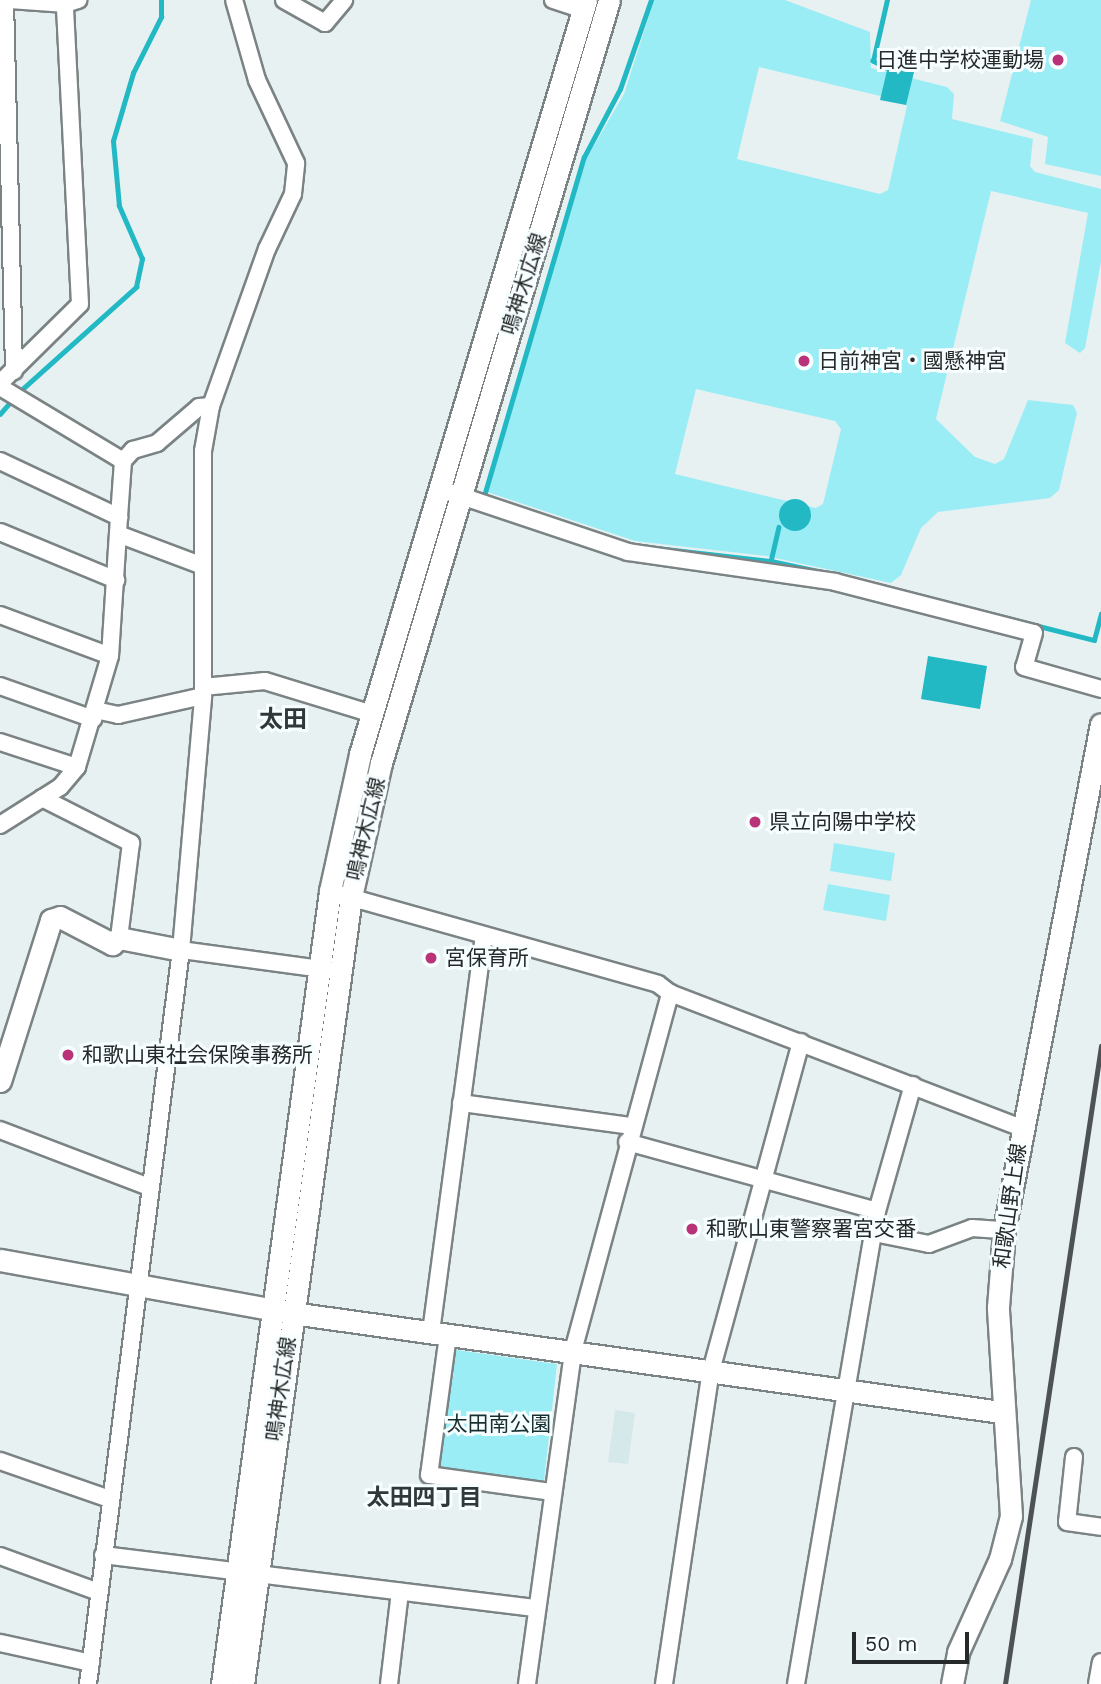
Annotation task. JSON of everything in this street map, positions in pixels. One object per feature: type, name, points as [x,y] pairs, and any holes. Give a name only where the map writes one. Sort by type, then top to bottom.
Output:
[{"type":"main road","name":"鳴神木広線","points":[[222,1684],[247,1572],[326,969],[330,891],[372,714],[450,493],[610,0]]},
{"type":"main road","name":"鳴神木広線","points":[[326,969],[351,897],[380,764],[450,493],[585,5]]},
{"type":"main road","name":"和歌山野上線","points":[[952,1684],[958,1652],[1000,1559],[1011,1516],[1001,1412],[998,1307],[1004,1230],[1021,1128],[1101,724]]},
{"type":"main road","points":[[0,1081],[51,920],[60,917],[112,944],[119,938],[181,950]]},
{"type":"main road","points":[[0,1260],[281,1310],[1001,1412]]},
{"type":"main road","name":"鳴神木広線","points":[[243,1684],[247,1572]]},
{"type":"street","points":[[5,0],[15,372]]},
{"type":"street","points":[[11,0],[71,2],[80,304],[0,385],[123,461]]},
{"type":"street","points":[[88,1684],[181,950],[203,691],[200,565],[203,451],[211,406],[267,249],[293,194],[296,163],[257,80],[234,0]]},
{"type":"street","points":[[284,0],[326,23],[344,0]]},
{"type":"street","points":[[553,0],[585,5]]},
{"type":"street","points":[[0,825],[7,812],[42,798],[77,767],[110,656],[123,461],[133,450],[157,443],[199,407],[211,406]]},
{"type":"street","points":[[0,461],[119,517]]},
{"type":"street","points":[[450,493],[628,552],[835,582],[1034,633],[1024,667],[1101,689]]},
{"type":"street","points":[[0,532],[116,580]]},
{"type":"street","points":[[118,534],[200,565]]},
{"type":"street","points":[[0,615],[110,656]]},
{"type":"street","points":[[0,686],[94,715],[118,715],[203,691],[265,681],[372,714]]},
{"type":"street","points":[[0,742],[77,767]]},
{"type":"street","points":[[42,798],[131,843],[119,938]]},
{"type":"street","points":[[330,891],[658,984],[670,993],[1021,1128]]},
{"type":"street","points":[[484,936],[461,1103],[429,1475],[552,1492]]},
{"type":"street","points":[[181,950],[326,969]]},
{"type":"street","points":[[527,1684],[573,1351],[629,1134],[670,993]]},
{"type":"street","points":[[664,1684],[711,1371],[801,1042]]},
{"type":"street","points":[[796,1684],[849,1389],[877,1211],[912,1086]]},
{"type":"street","points":[[461,1103],[629,1134],[763,1180],[877,1211]]},
{"type":"street","points":[[0,1130],[149,1187]]},
{"type":"street","points":[[874,1233],[929,1244],[972,1228],[1004,1230]]},
{"type":"street","points":[[1074,1457],[1067,1522],[1101,1527]]},
{"type":"street","points":[[0,1461],[110,1499]]},
{"type":"street","points":[[103,1555],[536,1608]]},
{"type":"street","points":[[0,1556],[99,1591]]},
{"type":"street","points":[[389,1684],[400,1592]]},
{"type":"street","points":[[0,1643],[91,1662]]},
{"type":"street","points":[[1097,1684],[1101,1662]]},
{"type":"shaded area","points":[[888,66],[914,72],[906,105],[880,100]]},
{"type":"shaded area","points":[[795,499],[806,504],[811,515],[806,526],[795,531],[784,526],[779,515],[784,504]]},
{"type":"shaded area","points":[[928,656],[987,666],[980,709],[921,699]]},
{"type":"shaded area","points":[[615,1410],[635,1413],[628,1464],[608,1462]]},
{"type":"green space","name":"日前神宮・國懸神宮","points":[[654,0],[785,0],[870,32],[871,68],[947,87],[954,94],[952,119],[1033,139],[1030,166],[1035,172],[1101,189],[1101,262],[1085,348],[1080,353],[1065,343],[1088,213],[991,191],[936,419],[975,457],[995,464],[1004,459],[1028,400],[1073,405],[1077,413],[1059,490],[1050,498],[938,512],[921,528],[901,575],[891,583],[766,556],[635,541],[487,492],[586,159],[624,94]],"holes":[[[759,67],[901,101],[907,106],[888,190],[880,194],[737,159]],[[696,389],[835,421],[841,429],[823,504],[816,508],[675,474]]]},
{"type":"green space","name":"日進中学校運動場","points":[[1031,0],[1101,0],[1101,176],[1045,164],[1048,137],[1000,121]]},
{"type":"green space","points":[[834,843],[895,853],[891,881],[830,871]]},
{"type":"green space","points":[[828,884],[890,895],[886,921],[823,910]]},
{"type":"green space","name":"太田南公園","points":[[457,1350],[557,1364],[544,1481],[538,1486],[439,1472],[434,1463],[454,1373],[448,1371],[451,1354]]},
{"type":"waterway","points":[[18,393],[136,287],[142,259],[119,206],[113,141],[133,73],[161,17],[161,0]]},
{"type":"waterway","points":[[484,496],[584,157],[620,89],[651,0]]},
{"type":"waterway","points":[[886,68],[873,61],[887,0]]},
{"type":"waterway","points":[[0,414],[12,400]]},
{"type":"waterway","points":[[779,527],[771,561],[832,574]]},
{"type":"waterway","points":[[639,546],[771,561]]},
{"type":"waterway","points":[[878,585],[1094,640],[1101,614]]},
{"type":"railway","points":[[1005,1684],[1101,1046]]},
{"type":"place","name":"日進中学校運動場","points":[[1058,60]]},
{"type":"place","name":"日前神宮・國懸神宮","points":[[804,361]]},
{"type":"place","name":"県立向陽中学校","points":[[755,822]]},
{"type":"place","name":"宮保育所","points":[[431,958]]},
{"type":"place","name":"和歌山東社会保険事務所","points":[[68,1055]]},
{"type":"place","name":"和歌山東警察署宮交番","points":[[692,1229]]},
{"type":"district","name":"太田","points":[[283,720]]},
{"type":"district","name":"太田四丁目","points":[[424,1498]]}]
